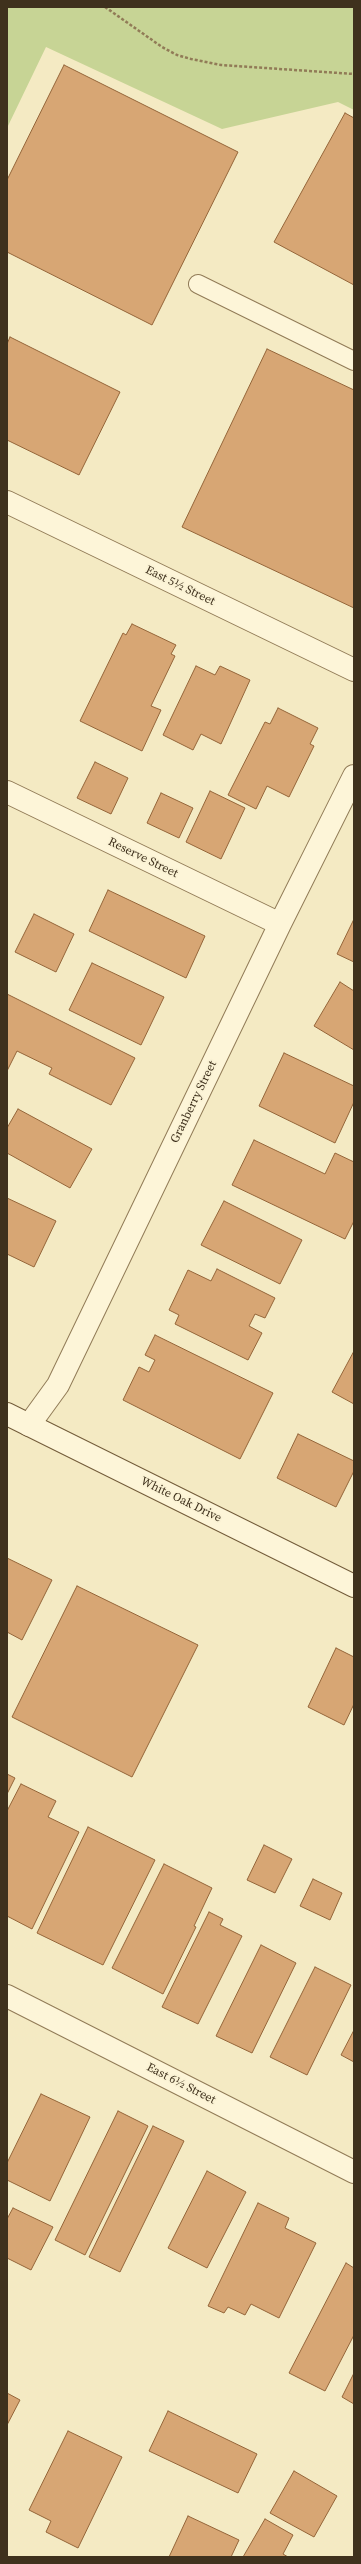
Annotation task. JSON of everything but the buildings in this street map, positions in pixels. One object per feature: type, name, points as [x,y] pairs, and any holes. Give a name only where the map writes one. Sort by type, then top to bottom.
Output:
[{"type":"street","name":"East 5½ Street","points":[[7,502],[354,670]]},
{"type":"street","name":"Granberry Street","points":[[29,1425],[58,1385],[280,924],[354,776]]},
{"type":"street","name":"Reserve Street","points":[[7,792],[280,924]]},
{"type":"street","name":"White Oak Drive","points":[[7,1414],[354,1586]]},
{"type":"street","name":"East 6½ Street","points":[[7,1996],[354,2172]]},
{"type":"lane","points":[[198,284],[354,361]]},
{"type":"path","points":[[105,7],[162,47],[176,55],[221,65],[354,74]]},
{"type":"green space","points":[[7,7],[354,7],[354,110],[338,102],[222,129],[46,47],[7,128]]}]
